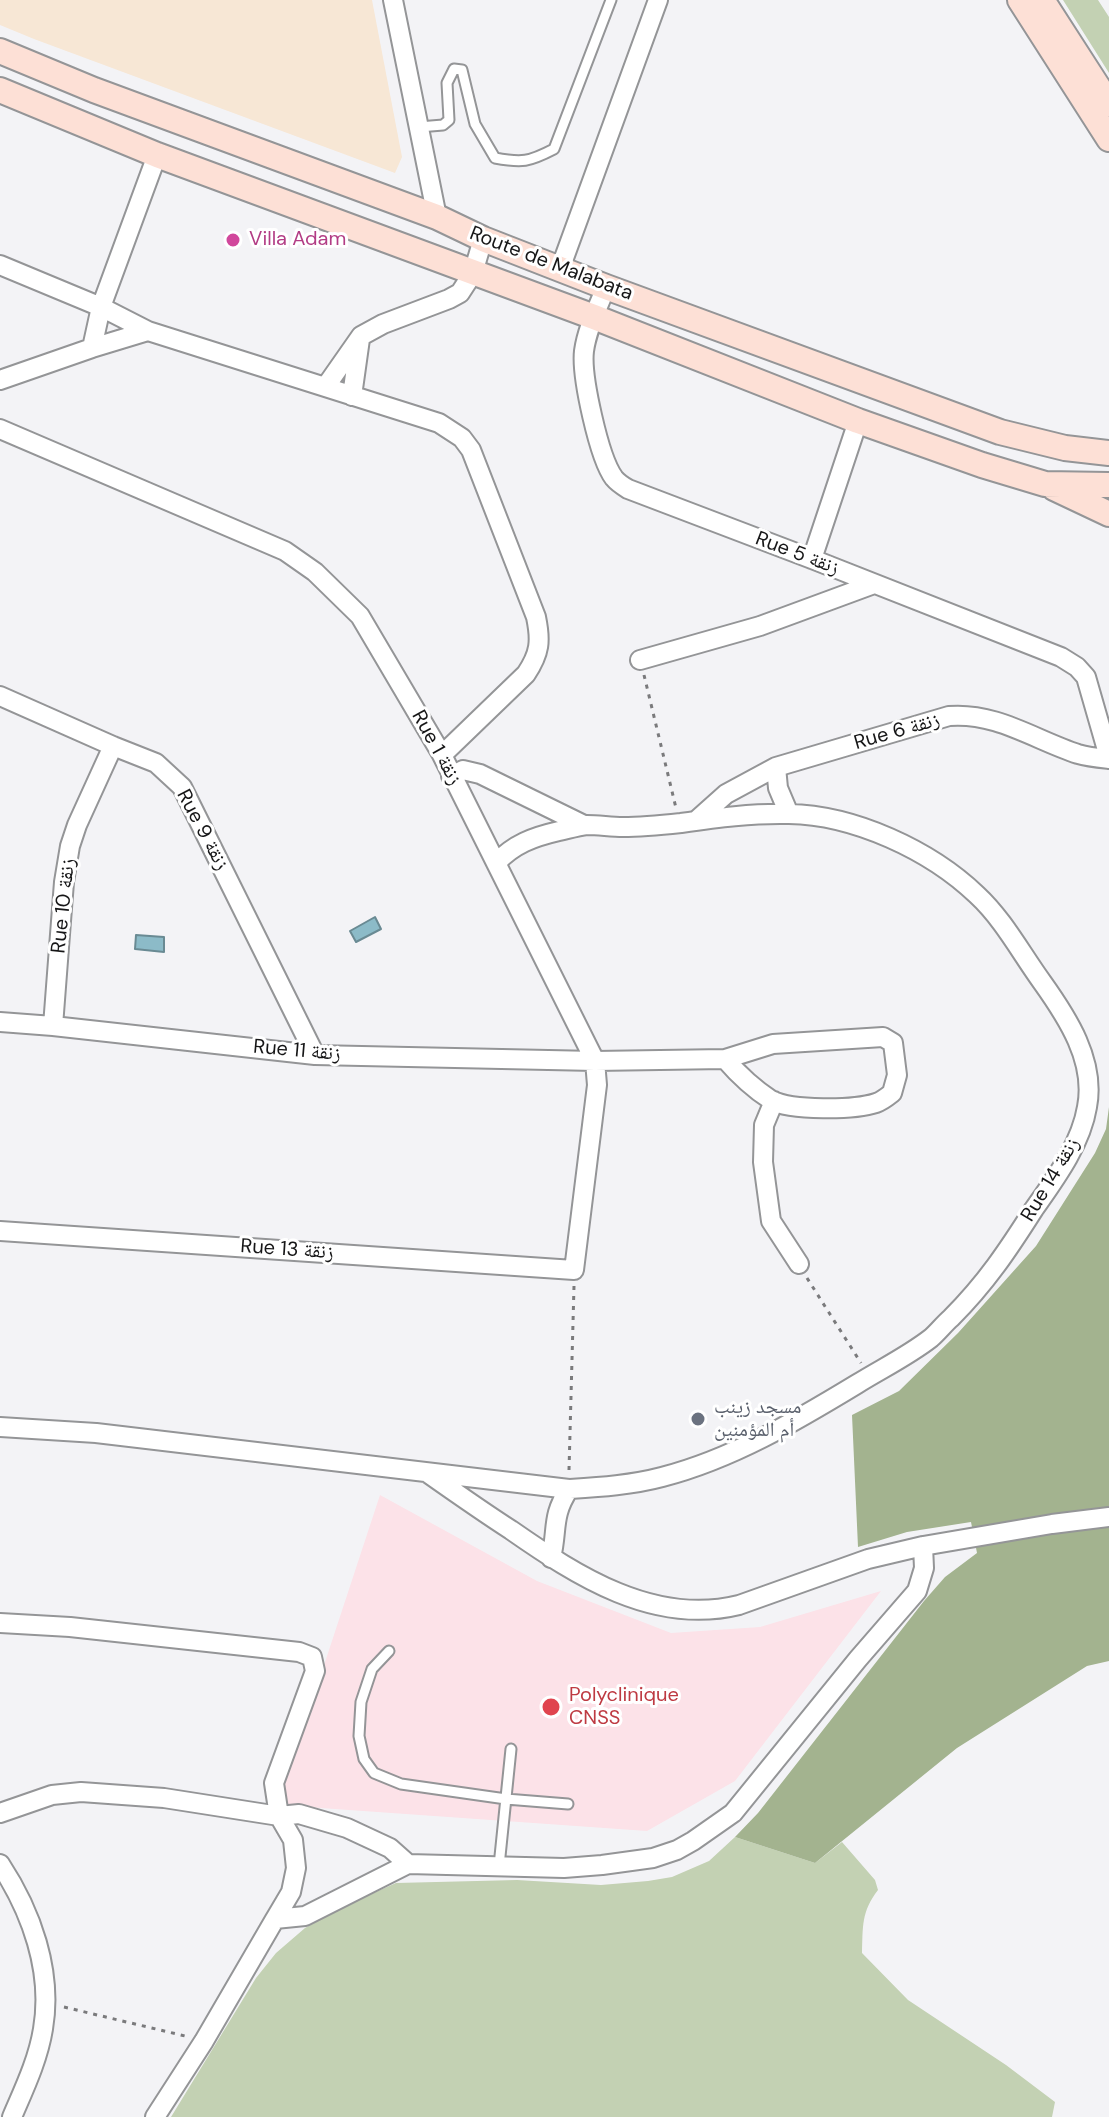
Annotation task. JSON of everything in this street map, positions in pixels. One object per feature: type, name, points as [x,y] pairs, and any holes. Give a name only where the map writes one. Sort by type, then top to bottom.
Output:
[{"type":"street","points":[[393,0],[437,217]]},
{"type":"street","points":[[560,269],[658,0]]},
{"type":"street","points":[[1020,0],[1109,139]]},
{"type":"street","points":[[1042,0],[1109,104]]},
{"type":"street","name":"Route de Malabata","points":[[0,51],[94,90],[437,217],[483,239],[606,287],[1000,432],[1065,448],[1109,453]]},
{"type":"street","name":"Route de Malabata","points":[[0,90],[157,155],[594,317],[858,421],[1045,484],[1109,485]]},
{"type":"street","points":[[92,348],[101,307],[157,155]]},
{"type":"street","points":[[326,386],[361,336],[460,293],[473,273],[483,239]]},
{"type":"street","points":[[0,265],[101,307],[148,331],[439,423],[462,438],[471,450],[536,617],[540,640],[535,662],[526,674],[442,755]]},
{"type":"street","name":"Rue 5 زنقة","points":[[606,287],[584,348],[583,370],[604,460],[614,479],[628,489],[1061,657],[1086,677],[1109,758]]},
{"type":"street","points":[[3,382],[92,348],[148,331]]},
{"type":"street","points":[[352,396],[361,336]]},
{"type":"street","points":[[812,559],[858,421]]},
{"type":"street","name":"Rue 1 زنقة","points":[[0,429],[285,551],[323,580],[360,616],[442,755],[595,1061],[597,1085],[574,1270]]},
{"type":"street","points":[[1045,484],[1109,514]]},
{"type":"street","points":[[640,660],[760,626],[874,584]]},
{"type":"street","name":"Rue 9 زنقة","points":[[0,696],[156,763],[182,787],[315,1055]]},
{"type":"street","name":"Rue 6 زنقة","points":[[689,821],[726,794],[776,767],[949,716],[987,718],[1079,754],[1109,758]]},
{"type":"street","name":"Rue 10 زنقة","points":[[53,1026],[64,882],[70,846],[113,746]]},
{"type":"street","points":[[776,767],[778,788],[789,814]]},
{"type":"street","name":"Rue 14 زنقة","points":[[451,776],[463,770],[480,774],[584,825]]},
{"type":"street","name":"Rue 14 زنقة","points":[[0,1427],[96,1433],[569,1489],[619,1484],[659,1478],[711,1461],[781,1428],[931,1338],[972,1297],[1002,1260],[1047,1190],[1079,1135],[1088,1106],[1084,1055],[1073,1032],[996,914],[978,896],[952,874],[898,842],[845,821],[789,814],[624,827],[584,825],[526,839],[496,863]]},
{"type":"street","name":"Rue 11 زنقة","points":[[0,1022],[315,1055],[595,1061],[725,1059],[773,1044],[808,1040],[883,1037],[893,1043],[897,1075],[892,1093],[884,1099],[859,1107],[795,1107],[774,1101]]},
{"type":"street","points":[[725,1059],[741,1076],[774,1101],[764,1125],[763,1150],[771,1221],[799,1264]]},
{"type":"street","name":"Rue 13 زنقة","points":[[0,1231],[574,1270]]},
{"type":"street","points":[[427,1473],[551,1558],[594,1583],[627,1597],[706,1610],[739,1605],[868,1559],[923,1546],[1109,1517]]},
{"type":"street","points":[[551,1558],[555,1520],[569,1489]]},
{"type":"street","points":[[275,1919],[305,1916],[408,1864],[564,1868],[616,1864],[653,1858],[693,1841],[733,1813],[917,1591],[924,1568],[923,1546]]},
{"type":"street","points":[[0,1623],[70,1627],[299,1652],[314,1659],[315,1671],[274,1783],[279,1816],[293,1840],[296,1868],[291,1892],[204,2041],[155,2117]]},
{"type":"street","points":[[0,1813],[52,1795],[81,1792],[164,1798],[279,1816],[299,1814],[347,1828],[390,1848],[408,1864]]},
{"type":"street","points":[[0,1864],[19,1895],[41,1960],[45,1982],[43,2029],[12,2117]]},
{"type":"lane","points":[[419,127],[443,125],[449,120],[447,83],[454,69],[462,70],[475,124],[495,158],[520,163],[554,149],[611,0]]},
{"type":"lane","points":[[389,1651],[372,1669],[361,1702],[359,1736],[364,1759],[374,1773],[401,1784],[506,1799],[568,1804]]},
{"type":"lane","points":[[499,1866],[511,1749]]},
{"type":"path","points":[[640,660],[689,821]]},
{"type":"path","points":[[799,1264],[870,1376]]},
{"type":"path","points":[[569,1489],[574,1270]]},
{"type":"path","points":[[45,2002],[204,2041]]},
{"type":"shaded area","points":[[0,0],[372,0],[402,157],[395,173],[34,39],[0,25]]},
{"type":"shaded area","name":"Polyclinique CNSS","points":[[380,1495],[537,1581],[671,1633],[760,1627],[881,1591],[735,1781],[647,1831],[278,1805]]},
{"type":"green space","points":[[1063,0],[1098,0],[1109,17],[1109,73]]},
{"type":"green space","points":[[1109,1107],[1109,1661],[1087,1666],[957,1748],[815,1863],[735,1837],[758,1813],[924,1601],[945,1577],[977,1553],[971,1522],[907,1532],[858,1547],[852,1415],[899,1391],[958,1333],[1036,1246],[1095,1153],[1106,1129]]},
{"type":"green space","points":[[735,1837],[815,1863],[842,1842],[875,1880],[878,1890],[866,1913],[862,1953],[908,2000],[1006,2065],[1055,2102],[1052,2117],[171,2117],[256,1978],[276,1953],[305,1928],[351,1903],[396,1883],[517,1880],[601,1885],[672,1877],[709,1861]]},
{"type":"water","points":[[375,917],[381,929],[356,942],[350,931]]},
{"type":"water","points":[[136,935],[164,937],[164,952],[135,949]]},
{"type":"place","name":"Villa Adam","points":[[233,240]]},
{"type":"place","name":"مسجد زينب أم المؤمنين","points":[[698,1419]]},
{"type":"place","name":"Polyclinique CNSS","points":[[551,1707]]}]
